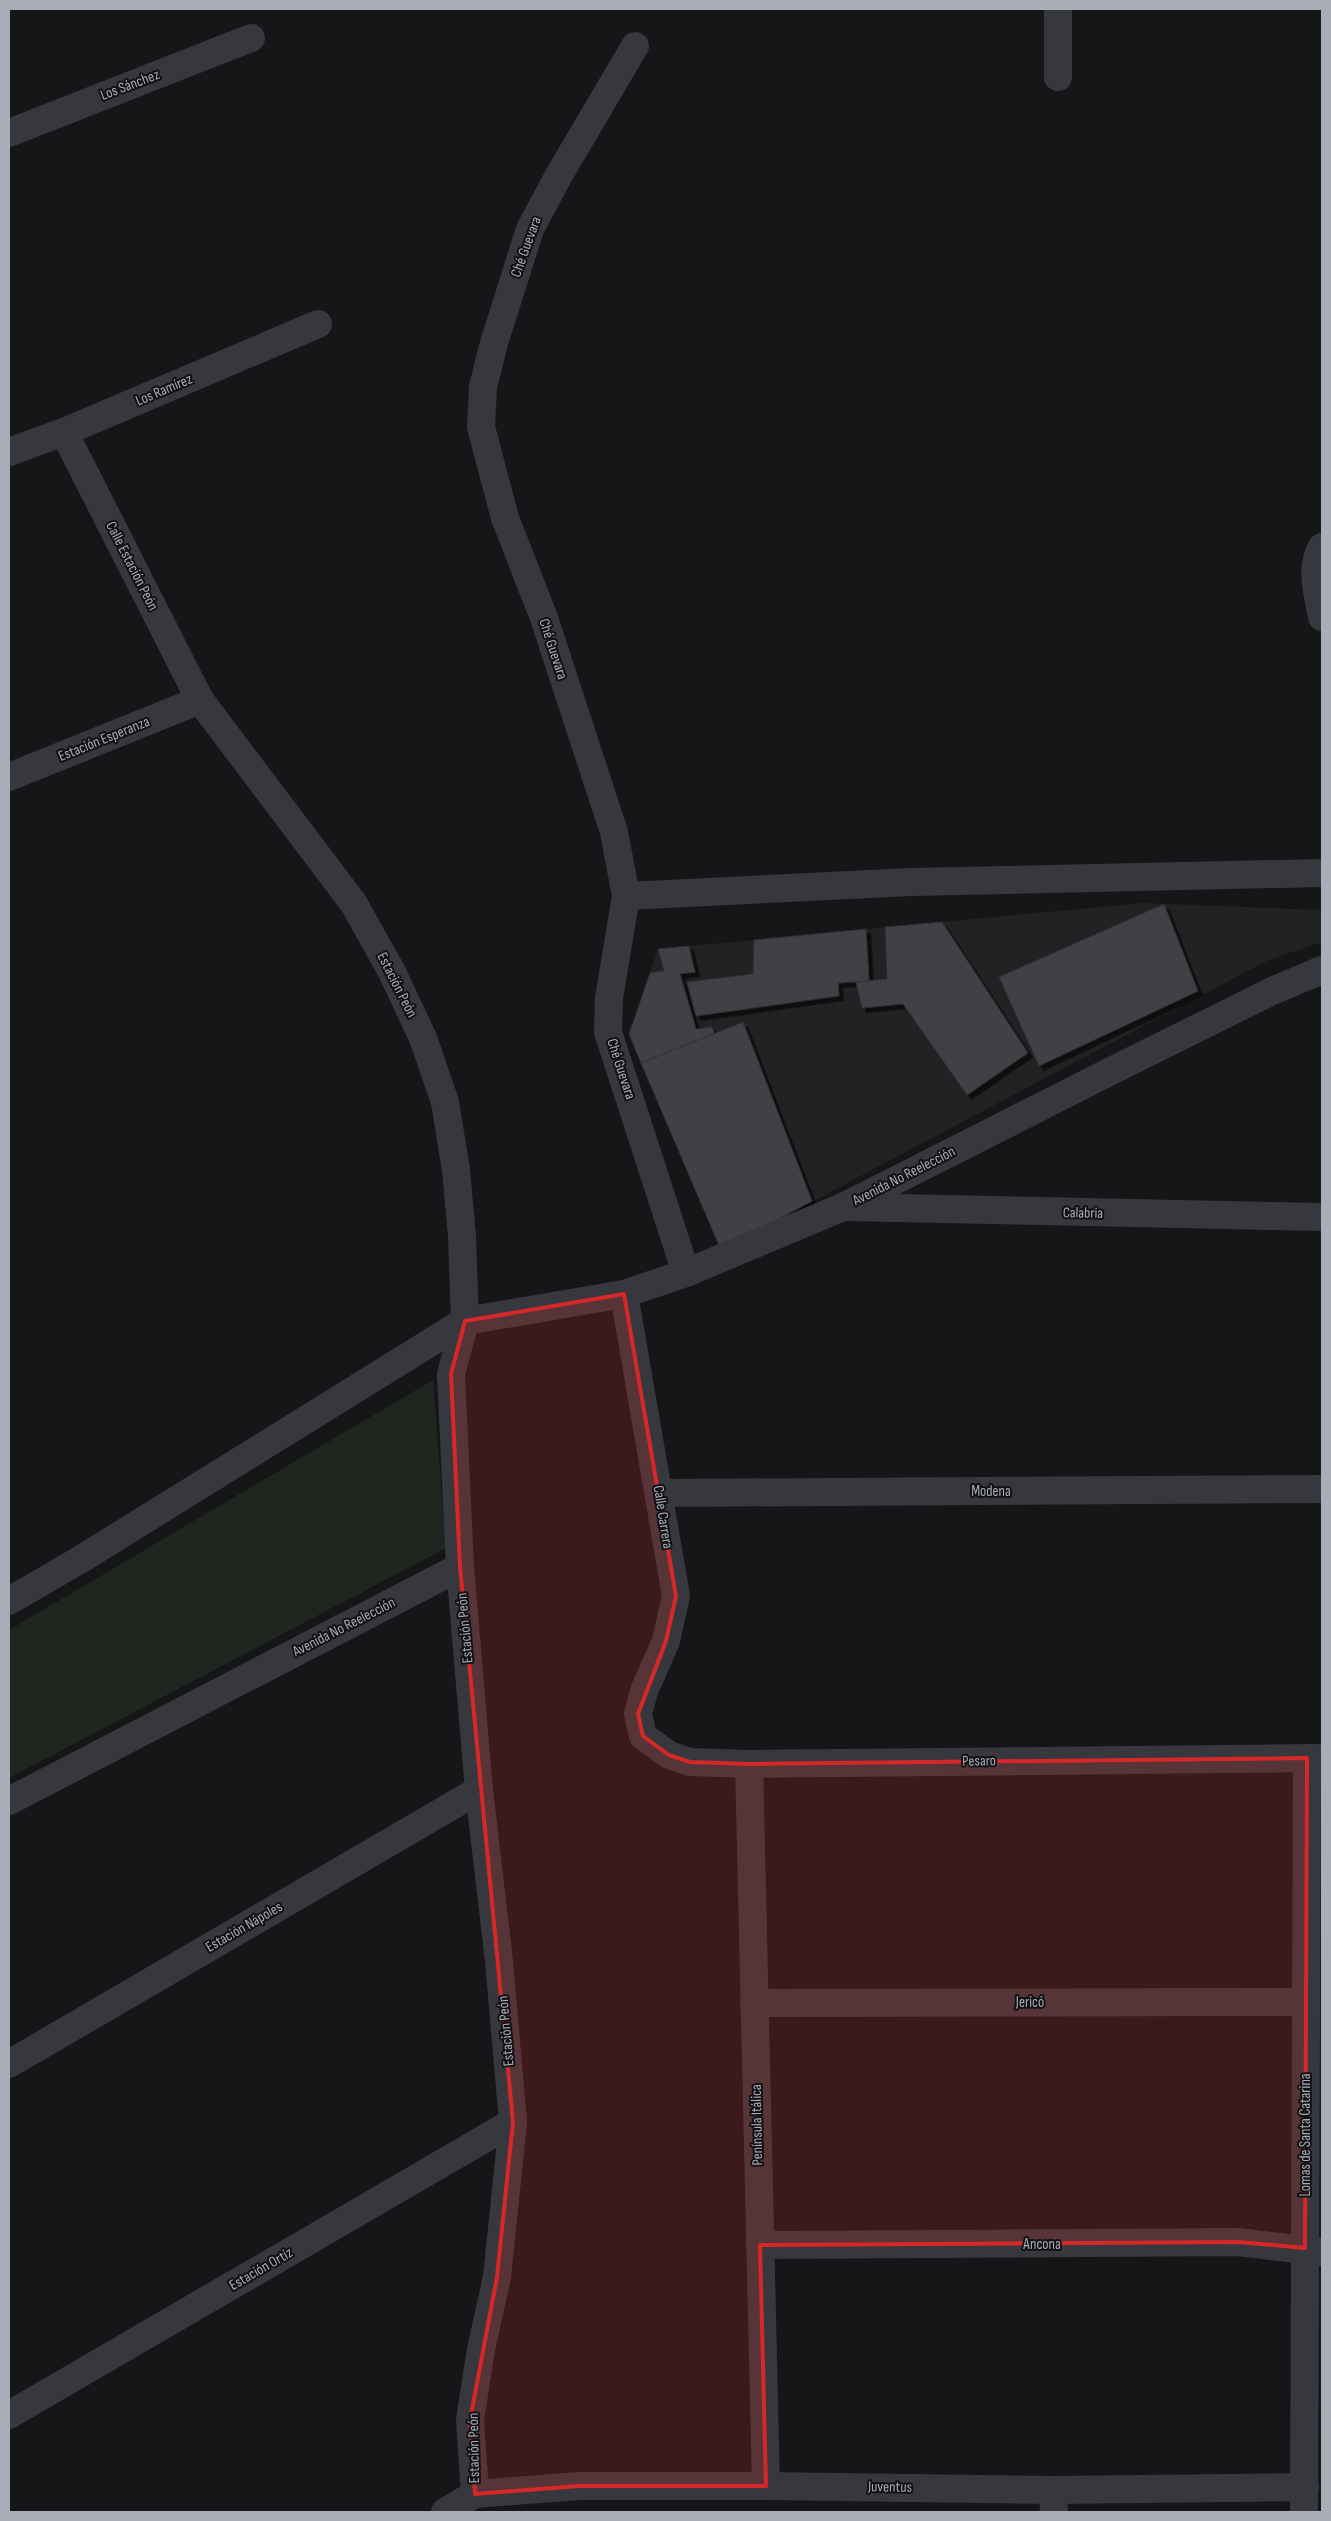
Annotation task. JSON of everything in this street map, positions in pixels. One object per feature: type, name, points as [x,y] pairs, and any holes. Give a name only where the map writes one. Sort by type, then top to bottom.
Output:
[{"type":"street","points":[[1058,9],[1058,76]]},
{"type":"street","name":"Los Sánchez","points":[[9,133],[251,38]]},
{"type":"street","name":"Ché Guevara","points":[[635,46],[559,175],[530,229],[489,361],[483,387],[481,427],[505,518],[544,618],[614,832],[626,896],[609,998],[608,1032],[686,1273]]},
{"type":"street","name":"Los Ramírez","points":[[9,452],[64,432],[318,324]]},
{"type":"street","name":"Calle Estación Peón","points":[[64,432],[200,700]]},
{"type":"street","points":[[1322,547],[1316,557],[1315,573],[1322,617]]},
{"type":"street","name":"Estación Esperanza","points":[[9,777],[200,700]]},
{"type":"street","name":"Estación Peón","points":[[200,700],[354,904],[392,972],[423,1038],[445,1102],[456,1170],[462,1236],[465,1321]]},
{"type":"street","points":[[626,896],[911,882],[1322,873]]},
{"type":"street","name":"Avenida No Reelección","points":[[9,1601],[78,1561],[465,1321],[624,1294],[686,1273],[843,1207],[1272,991],[1322,970]]},
{"type":"street","name":"Calabria","points":[[843,1207],[1322,1217]]},
{"type":"street","name":"Calle Carrera","points":[[624,1294],[660,1493],[676,1596],[666,1641],[644,1691],[638,1714],[643,1736]]},
{"type":"street","points":[[460,1567],[451,1374],[465,1321]]},
{"type":"street","name":"Modena","points":[[660,1493],[1322,1489]]},
{"type":"street","name":"Estación Peón","points":[[460,1567],[479,1790],[499,1961],[513,2122],[497,2277],[481,2349],[470,2420],[475,2494]]},
{"type":"street","name":"Avenida No Reelección","points":[[9,1801],[460,1567]]},
{"type":"street","name":"Pesaro","points":[[643,1736],[669,1755],[690,1762],[749,1764],[1314,1758]]},
{"type":"street","name":"Lomas de Santa Catarina","points":[[1304,2500],[1314,2250],[1306,2002],[1314,1758]]},
{"type":"street","name":"Península Itálica","points":[[749,1764],[766,2486]]},
{"type":"street","name":"Estación Nápoles","points":[[9,2064],[479,1790]]},
{"type":"street","name":"Jericó","points":[[754,2003],[1306,2002]]},
{"type":"street","name":"Estación Ortíz","points":[[9,2415],[513,2122]]},
{"type":"street","name":"Ancona","points":[[760,2245],[1238,2242],[1314,2250]]},
{"type":"street","name":"Juventus","points":[[475,2494],[579,2486],[766,2486],[1054,2501],[1304,2500]]},
{"type":"street","points":[[445,2512],[475,2494]]},
{"type":"highlighted area","points":[[624,1294],[676,1596],[666,1641],[638,1714],[643,1736],[669,1755],[690,1762],[749,1764],[1307,1758],[1305,2248],[1238,2242],[760,2245],[766,2486],[579,2486],[475,2494],[470,2420],[497,2277],[513,2122],[460,1567],[451,1374],[465,1321]]},
{"type":"shaded area","points":[[1141,903],[1322,910],[1322,942],[1268,960],[721,1250],[629,1034],[658,949]]},
{"type":"shaded area","points":[[433,1380],[446,1548],[9,1778],[9,1630]]},
{"type":"building","points":[[1164,904],[1198,991],[1039,1066],[999,977]]},
{"type":"building","points":[[942,922],[1028,1053],[967,1095],[903,1004],[862,1008],[856,982],[887,979],[885,927]]},
{"type":"building","points":[[866,929],[869,981],[838,983],[839,996],[696,1016],[687,982],[753,974],[754,940]]},
{"type":"building","points":[[689,946],[695,972],[680,974],[696,1029],[712,1027],[714,1034],[641,1063],[629,1034],[650,973],[664,971],[658,949]]},
{"type":"building","points":[[743,1022],[812,1201],[721,1250],[641,1063]]}]
